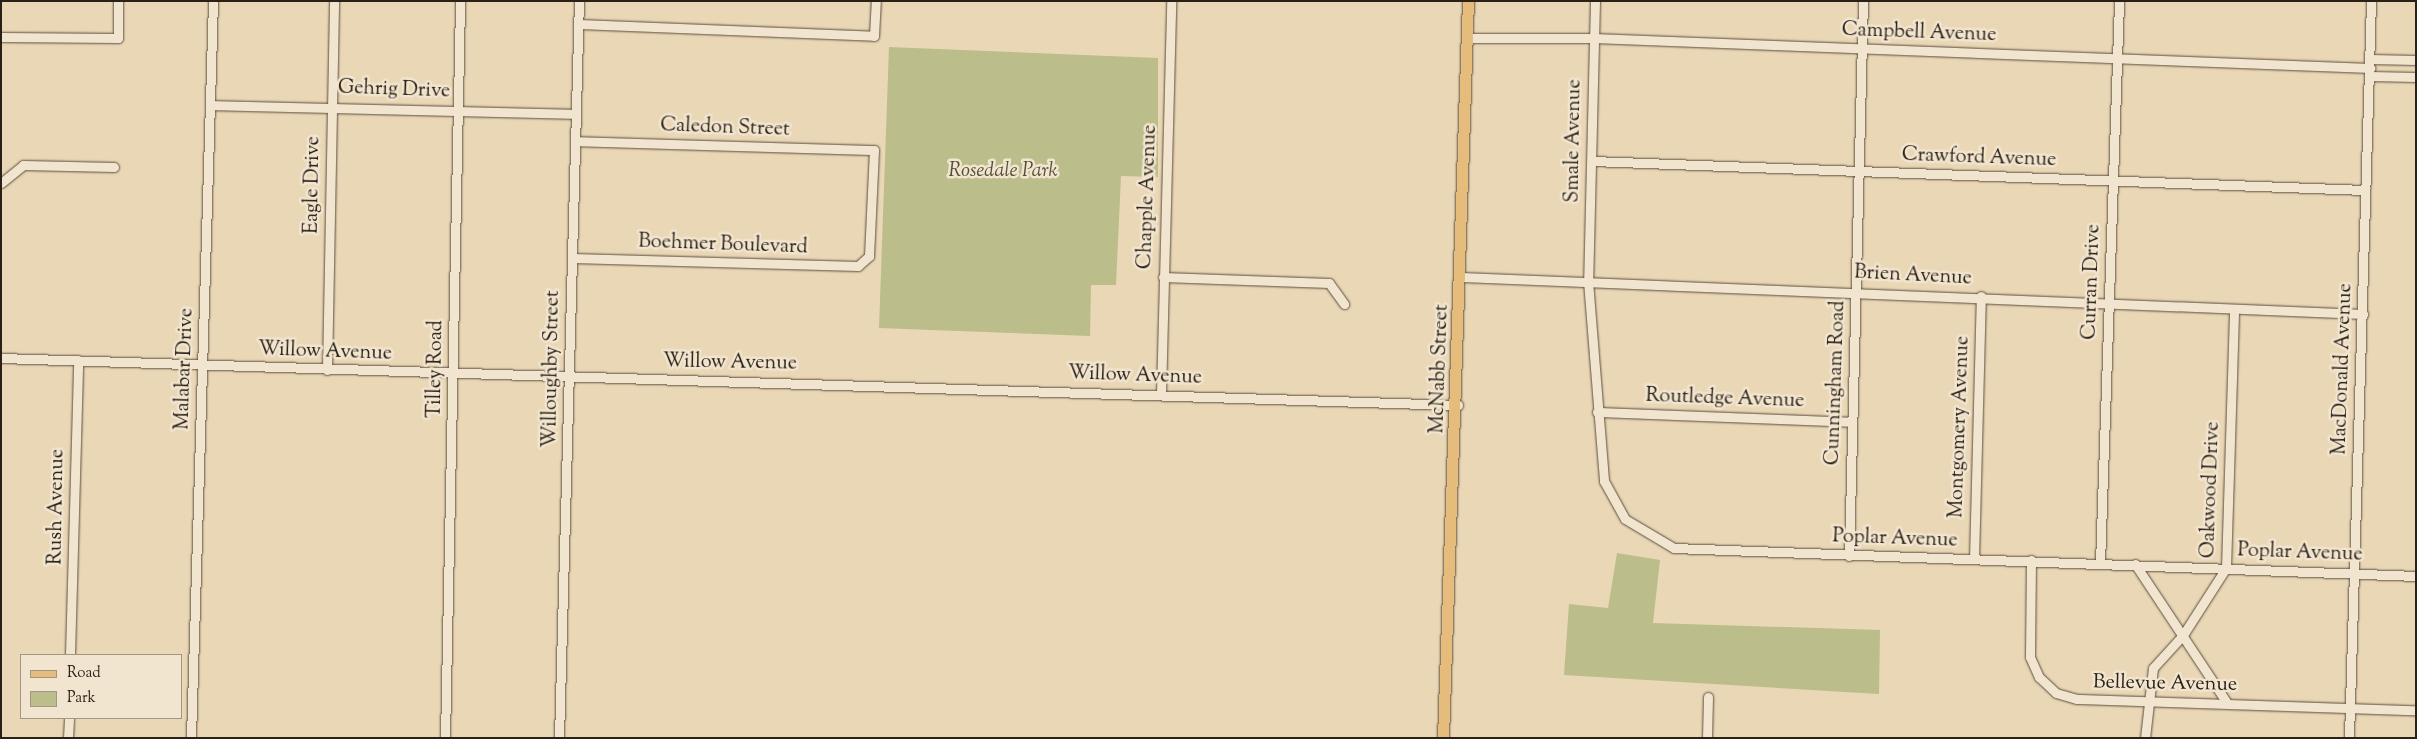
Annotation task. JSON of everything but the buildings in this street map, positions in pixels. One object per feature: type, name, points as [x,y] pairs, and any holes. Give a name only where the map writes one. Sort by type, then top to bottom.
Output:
[{"type":"main road","name":"McNabb Street","points":[[1443,738],[1458,405],[1468,1]]},
{"type":"street","points":[[1,37],[118,38],[118,1]]},
{"type":"street","name":"Malabar Drive","points":[[191,738],[213,1]]},
{"type":"street","name":"Eagle Drive","points":[[327,370],[334,1]]},
{"type":"street","name":"Tilley Road","points":[[445,738],[454,375],[460,1]]},
{"type":"street","name":"Willoughby Street","points":[[559,738],[579,1]]},
{"type":"street","points":[[579,24],[874,36],[876,1]]},
{"type":"street","name":"Chapple Avenue","points":[[1160,394],[1171,1]]},
{"type":"street","name":"Smale Avenue","points":[[1588,281],[1595,1]]},
{"type":"street","name":"Cunningham Road","points":[[1849,556],[1863,1]]},
{"type":"street","name":"Curran Drive","points":[[2100,563],[2119,1]]},
{"type":"street","name":"MacDonald Avenue","points":[[2349,738],[2371,1]]},
{"type":"street","name":"Campbell Avenue","points":[[1468,38],[1593,38],[1861,49],[2117,56],[2370,72],[2416,77]]},
{"type":"street","points":[[2370,59],[2416,60]]},
{"type":"street","name":"Gehrig Drive","points":[[210,105],[332,106],[576,114]]},
{"type":"street","name":"Caledon Street","points":[[575,141],[874,150],[869,256]]},
{"type":"street","name":"Crawford Avenue","points":[[1592,161],[2365,190]]},
{"type":"street","points":[[1,183],[23,165],[114,167]]},
{"type":"street","name":"Boehmer Boulevard","points":[[572,258],[858,266],[869,256]]},
{"type":"street","points":[[1164,276],[1329,283],[1344,304]]},
{"type":"street","name":"Brien Avenue","points":[[1462,277],[2110,301],[2234,310],[2363,314]]},
{"type":"street","name":"Poplar Avenue","points":[[1588,281],[1604,481],[1625,519],[1674,548],[2416,576]]},
{"type":"street","name":"Montgomery Avenue","points":[[1974,559],[1981,296]]},
{"type":"street","name":"Oakwood Drive","points":[[2145,738],[2146,700],[2153,668],[2183,635],[2226,568],[2234,310]]},
{"type":"street","name":"Willow Avenue","points":[[1,358],[454,375],[1160,394],[1458,405]]},
{"type":"street","name":"Rush Avenue","points":[[70,654],[78,360]]},
{"type":"street","name":"Routledge Avenue","points":[[1597,412],[1852,422]]},
{"type":"street","name":"Bellevue Avenue","points":[[2031,560],[2030,657],[2039,677],[2056,693],[2077,699],[2227,702],[2416,710]]},
{"type":"street","points":[[2135,564],[2227,702]]},
{"type":"street","points":[[1707,738],[1708,697]]},
{"type":"street","points":[[68,738],[69,719]]},
{"type":"green space","name":"Rosedale Park","points":[[889,47],[1158,58],[1158,177],[1121,176],[1116,285],[1091,285],[1090,336],[879,328]]},
{"type":"green space","points":[[1617,553],[1660,560],[1653,623],[1880,630],[1879,694],[1564,675],[1569,604],[1608,608]]}]
